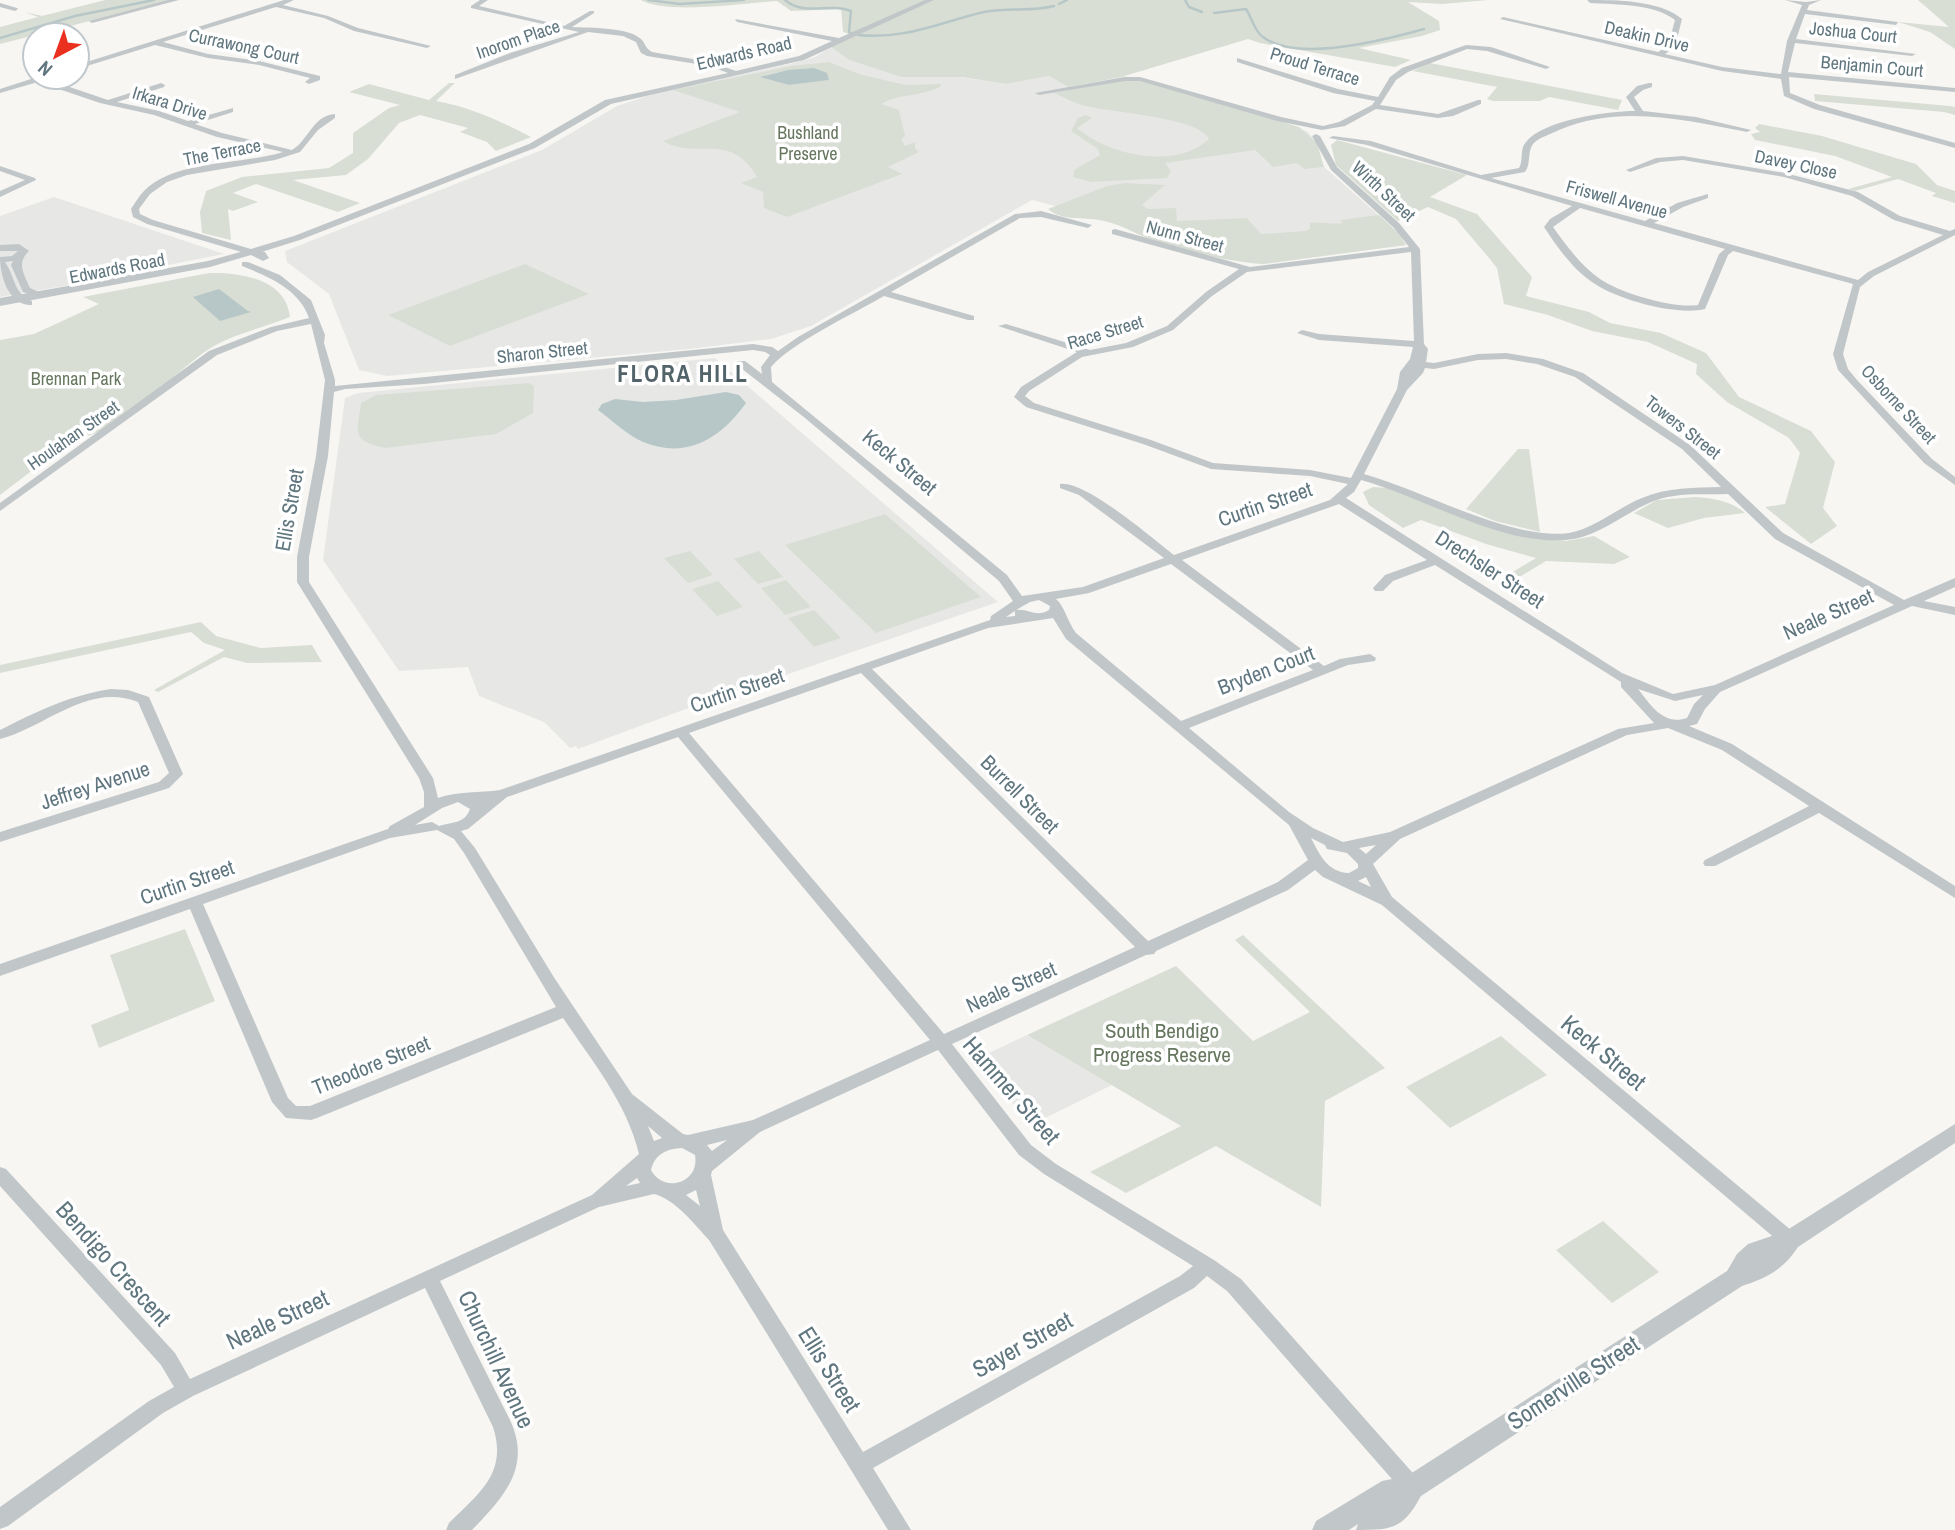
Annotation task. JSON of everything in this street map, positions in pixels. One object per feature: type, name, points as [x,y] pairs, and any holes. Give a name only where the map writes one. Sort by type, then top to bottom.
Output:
[{"type":"street","points":[[92,21],[176,0]]},
{"type":"street","points":[[485,0],[473,7],[565,28],[625,34],[636,38],[644,51],[650,54],[710,64],[736,73]]},
{"type":"street","name":"Edwards Road","points":[[252,252],[297,238],[522,150],[608,102],[795,60],[931,0]]},
{"type":"street","points":[[1788,0],[1805,8],[1896,23]]},
{"type":"street","points":[[1818,0],[1805,8],[1791,41],[1786,92],[1797,100],[1955,146]]},
{"type":"street","points":[[91,63],[275,2],[287,1]]},
{"type":"street","points":[[1590,1],[1657,10],[1676,16],[1679,19],[1671,47],[1659,55]]},
{"type":"street","points":[[275,2],[326,17],[356,30],[427,46]]},
{"type":"street","points":[[0,5],[15,9]]},
{"type":"street","points":[[565,28],[592,12]]},
{"type":"street","name":"Deakin Drive","points":[[1503,19],[1722,69],[1786,76]]},
{"type":"street","points":[[737,20],[841,41]]},
{"type":"street","name":"Inorom Place","points":[[458,77],[588,30]]},
{"type":"street","name":"Joshua Court","points":[[1791,41],[1912,54]]},
{"type":"street","name":"Currawong Court","points":[[155,42],[208,56],[259,62],[317,78],[309,82]]},
{"type":"street","points":[[1325,149],[1336,133],[1378,103],[1393,79],[1405,70],[1466,47],[1488,49],[1529,59],[1546,67]]},
{"type":"street","name":"Proud Terrace","points":[[1240,60],[1327,89],[1438,116],[1478,102]]},
{"type":"street","name":"Benjamin Court","points":[[1786,76],[1955,90]]},
{"type":"street","points":[[1039,93],[1135,78],[1336,133]]},
{"type":"street","points":[[0,91],[21,84]]},
{"type":"street","points":[[108,102],[162,84]]},
{"type":"street","points":[[1640,113],[1630,99],[1631,95],[1649,85]]},
{"type":"street","name":"Irkara Drive","points":[[78,91],[108,102],[293,152]]},
{"type":"street","name":"Edwards Road","points":[[562,130],[558,125],[588,102]]},
{"type":"street","points":[[187,124],[230,110]]},
{"type":"street","points":[[1482,177],[1524,168],[1529,143],[1571,121],[1593,116],[1640,113],[1671,115],[1747,130]]},
{"type":"street","name":"The Terrace","points":[[237,257],[144,220],[136,215],[136,206],[151,191],[183,174],[293,152],[303,147],[310,133],[332,116]]},
{"type":"street","points":[[1293,122],[1314,134],[1336,133]]},
{"type":"street","points":[[1314,134],[1323,128]]},
{"type":"street","name":"Friswell Avenue","points":[[1336,133],[1859,283]]},
{"type":"street","name":"Wirth Street","points":[[1314,134],[1334,168],[1396,225],[1415,249],[1419,344],[1423,349],[1417,364]]},
{"type":"street","name":"Davey Close","points":[[1630,170],[1659,160],[1683,158],[1785,175],[1855,194],[1897,218],[1953,233]]},
{"type":"street","points":[[0,168],[32,180],[0,194]]},
{"type":"street","points":[[1648,223],[1702,193],[1716,197]]},
{"type":"street","points":[[1581,204],[1548,227],[1596,280],[1607,287],[1678,308],[1696,311],[1702,307],[1724,253],[1732,247]]},
{"type":"street","points":[[768,382],[766,367],[802,339],[1023,214],[1041,214],[1088,225]]},
{"type":"street","name":"Nunn Street","points":[[1115,232],[1248,269]]},
{"type":"street","points":[[1859,283],[1953,233]]},
{"type":"street","name":"Edwards Road","points":[[264,258],[297,238]]},
{"type":"street","points":[[0,248],[22,248],[24,251],[16,265],[28,299]]},
{"type":"street","name":"Race Street","points":[[1415,249],[1248,269],[1215,289],[1170,328],[1129,345],[1086,352],[1072,358],[1025,389],[1019,397],[1020,400],[1211,466],[1310,473],[1398,486],[1499,526],[1552,538],[1572,537],[1591,531],[1654,497],[1731,490]]},
{"type":"street","points":[[237,257],[252,252],[264,258]]},
{"type":"street","points":[[19,256],[0,261],[28,299]]},
{"type":"street","points":[[237,257],[264,258]]},
{"type":"street","name":"Edwards Road","points":[[0,302],[28,299],[237,257]]},
{"type":"street","name":"Ellis Street","points":[[237,257],[277,277],[302,297],[311,320],[312,337],[319,343],[331,390],[311,523],[303,557],[303,582],[426,778],[431,792],[434,819]]},
{"type":"street","name":"Ellis Street","points":[[264,258],[277,277]]},
{"type":"street","name":"Osborne Street","points":[[1859,283],[1852,296],[1840,340],[1840,365],[1921,454],[1955,482]]},
{"type":"street","points":[[884,293],[971,318]]},
{"type":"street","name":"Edwards Road","points":[[0,308],[28,299]]},
{"type":"street","name":"Houlahan Street","points":[[0,508],[135,413],[213,354],[264,332],[311,320]]},
{"type":"street","points":[[1003,326],[1086,352]]},
{"type":"street","points":[[1302,333],[1319,337],[1419,344]]},
{"type":"street","points":[[764,348],[802,339]]},
{"type":"street","points":[[744,348],[736,353],[740,362],[752,365],[773,360]]},
{"type":"street","points":[[764,348],[775,353],[773,360]]},
{"type":"street","name":"Sharon Street","points":[[331,390],[764,348]]},
{"type":"street","name":"Sharon Street","points":[[705,354],[722,354],[740,362]]},
{"type":"street","name":"Towers Street","points":[[1417,364],[1506,356],[1539,361],[1567,370],[1600,387],[1679,441],[1788,542],[1907,603],[1955,609]]},
{"type":"street","name":"Keck Street","points":[[740,362],[768,382],[1003,578],[1053,601],[1056,609]]},
{"type":"street","points":[[1339,499],[1356,479],[1402,388],[1417,374],[1417,364]]},
{"type":"street","points":[[1064,485],[1083,493],[1322,670]]},
{"type":"street","name":"Curtin Street","points":[[985,625],[1029,597],[1085,590],[1339,499]]},
{"type":"street","name":"Drechsler Street","points":[[1339,499],[1617,676],[1671,696],[1692,706],[1696,713]]},
{"type":"street","points":[[1379,588],[1394,576],[1437,560]]},
{"type":"street","name":"Keck Street","points":[[1003,578],[1018,603],[1019,612],[1032,618]]},
{"type":"street","points":[[1951,584],[1950,600],[1955,609]]},
{"type":"street","name":"Neale Street","points":[[1696,713],[1703,701],[1719,688],[1951,584]]},
{"type":"street","name":"Curtin Street","points":[[434,819],[443,800],[502,794],[985,625],[1049,616],[1085,590]]},
{"type":"street","points":[[1056,609],[1071,636],[1293,822],[1340,846],[1356,850],[1366,863]]},
{"type":"street","points":[[1032,618],[1071,636]]},
{"type":"street","name":"Bryden Court","points":[[1180,727],[1349,660],[1370,658]]},
{"type":"street","name":"Burrell Street","points":[[863,668],[1148,950]]},
{"type":"street","name":"Drechsler Street","points":[[1617,676],[1653,718],[1672,724]]},
{"type":"street","name":"Neale Street","points":[[1645,706],[1649,699],[1719,688]]},
{"type":"street","name":"Jeffrey Avenue","points":[[0,735],[93,695],[127,693],[144,700],[176,768],[176,774],[164,785],[0,838]]},
{"type":"street","points":[[1623,732],[1636,720],[1645,706]]},
{"type":"street","points":[[1316,860],[1325,848],[1395,836],[1623,732],[1692,721],[1696,713]]},
{"type":"street","points":[[1696,713],[1702,725],[1727,747],[1955,892]]},
{"type":"street","points":[[1672,724],[1727,747]]},
{"type":"street","name":"Hammer Street","points":[[680,732],[1016,1139],[1036,1159],[1207,1265],[1234,1285],[1412,1487]]},
{"type":"street","name":"Ellis Street","points":[[426,778],[463,798]]},
{"type":"street","name":"Curtin Street","points":[[0,970],[434,819],[473,818],[502,794]]},
{"type":"street","points":[[463,798],[477,808],[473,818],[470,851]]},
{"type":"street","points":[[1710,863],[1821,806]]},
{"type":"street","points":[[434,819],[458,836],[470,851],[566,1010],[622,1096],[646,1141],[644,1177],[661,1189],[687,1187],[704,1171],[703,1152],[684,1142],[622,1096]]},
{"type":"street","points":[[1293,822],[1322,871],[1338,878],[1361,873],[1366,863],[1395,836]]},
{"type":"street","name":"Neale Street","points":[[684,1142],[757,1126],[1283,887],[1316,860]]},
{"type":"street","name":"Keck Street","points":[[1366,863],[1387,901]]},
{"type":"street","name":"Keck Street","points":[[1338,878],[1387,901],[1790,1240]]},
{"type":"street","name":"Neale Street","points":[[1283,887],[1338,878]]},
{"type":"street","name":"Theodore Street","points":[[194,901],[281,1102],[288,1111],[298,1115],[312,1113],[566,1010]]},
{"type":"street","name":"Neale Street","points":[[704,1171],[757,1126]]},
{"type":"street","name":"Somerville Street","points":[[1325,1530],[1391,1490],[1412,1487],[1735,1278],[1759,1272],[1772,1264],[1790,1240],[1950,1141]]},
{"type":"street","points":[[645,1159],[662,1144],[684,1142]]},
{"type":"street","name":"Neale Street","points":[[595,1201],[645,1159]]},
{"type":"street","name":"Ellis Street","points":[[704,1171],[716,1235]]},
{"type":"street","name":"Bendigo Crescent","points":[[0,1174],[168,1359],[186,1390]]},
{"type":"street","name":"Ellis Street","points":[[661,1189],[691,1209],[716,1235],[900,1530]]},
{"type":"street","name":"Neale Street","points":[[0,1519],[156,1407],[186,1390],[595,1201],[661,1189]]},
{"type":"street","name":"Sayer Street","points":[[859,1465],[1187,1282],[1207,1265]]},
{"type":"street","name":"Churchill Avenue","points":[[429,1278],[503,1426],[510,1448],[508,1464],[498,1485],[457,1530]]},
{"type":"street","name":"Somerville Street","points":[[1369,1530],[1403,1503],[1412,1487]]},
{"type":"shaded area","points":[[831,47],[849,60],[901,77],[960,77],[1006,84],[1049,76],[1068,87],[1124,76],[1293,125],[1308,132],[1317,143],[1323,166],[1390,225],[1406,245],[1347,252],[1117,222],[1032,200],[811,326],[771,339],[387,376],[359,370],[329,294],[287,262],[285,251],[542,150],[617,106],[662,91],[790,64],[815,57]]},
{"type":"shaded area","points":[[814,68],[827,73],[829,80],[789,85],[760,77],[788,70]]},
{"type":"shaded area","points":[[54,197],[224,254],[122,276],[0,297],[0,216]]},
{"type":"shaded area","points":[[219,289],[251,312],[220,321],[193,297]]},
{"type":"shaded area","points":[[715,358],[998,602],[578,749],[576,746],[570,748],[544,722],[479,696],[468,667],[399,671],[323,560],[345,398],[358,393]]},
{"type":"shaded area","points":[[726,392],[739,395],[746,403],[726,426],[702,442],[688,447],[659,447],[643,442],[598,410],[602,404],[615,399],[643,402],[676,400]]},
{"type":"shaded area","points":[[1027,1035],[1112,1085],[1031,1125],[976,1059]]},
{"type":"green space","points":[[105,0],[172,0],[90,21],[23,21],[38,17],[25,12],[42,16]]},
{"type":"green space","points":[[641,0],[1488,0],[1442,4],[1408,2],[1439,21],[1440,30],[1359,48],[1411,60],[1395,67],[1248,39],[1121,77],[1068,87],[1049,76],[1006,84],[962,77],[901,77],[849,60],[831,47],[856,36],[843,32],[841,9],[791,11],[777,1],[707,7],[668,7]]},
{"type":"green space","points":[[1918,0],[1955,0],[1955,49],[1930,32],[1898,22],[1949,27]]},
{"type":"green space","points":[[21,21],[21,39],[0,44],[0,27]]},
{"type":"green space","name":"Bushland Preserve","points":[[829,62],[862,75],[906,85],[941,84],[932,90],[881,104],[899,110],[905,136],[901,139],[905,146],[915,142],[915,148],[919,152],[888,167],[902,174],[787,217],[764,208],[763,192],[741,183],[757,177],[735,154],[724,150],[676,146],[663,141],[740,112],[673,90],[791,66]],"holes":[[[793,70],[829,80],[789,85],[765,75]]]},
{"type":"green space","points":[[1430,63],[1622,100],[1618,110],[1549,97],[1540,101],[1493,101],[1487,99],[1497,87],[1413,71]]},
{"type":"green space","points":[[1126,80],[1146,82],[1299,127],[1317,143],[1324,167],[1304,169],[1297,163],[1273,167],[1255,150],[1165,163],[1171,171],[1167,178],[1091,182],[1073,177],[1074,170],[1100,155],[1098,149],[1071,131],[1078,118],[1086,115],[1092,118],[1077,128],[1105,145],[1141,155],[1178,154],[1195,149],[1209,139],[1190,126],[1154,117],[1085,106],[1054,93]]},
{"type":"green space","points":[[449,83],[455,83],[436,101],[485,115],[531,137],[496,151],[487,142],[460,132],[468,128],[420,115],[399,123],[368,159],[346,175],[293,180],[360,203],[338,212],[256,184],[233,193],[258,202],[233,211],[228,209],[231,240],[202,233],[200,212],[206,191],[242,177],[329,168],[353,153],[353,133],[389,108],[400,105],[349,92],[369,84],[429,100]]},
{"type":"green space","points":[[1814,94],[1950,106],[1955,107],[1955,115],[1815,101]]},
{"type":"green space","points":[[1759,124],[1822,136],[1916,164],[1937,185],[1955,191],[1955,203],[1932,196],[1936,193],[1898,179],[1855,191],[1848,189],[1892,177],[1835,156],[1755,140],[1751,134],[1760,132],[1755,128]]},
{"type":"green space","points":[[1337,140],[1467,175],[1430,197],[1477,214],[1532,277],[1526,296],[1589,312],[1610,323],[1661,333],[1706,353],[1739,397],[1811,431],[1835,462],[1823,508],[1837,526],[1811,544],[1765,507],[1785,504],[1800,453],[1789,438],[1727,402],[1696,374],[1697,364],[1648,342],[1592,331],[1548,315],[1504,304],[1497,268],[1456,219],[1428,207],[1398,221],[1336,165],[1331,145]]},
{"type":"green space","points":[[1125,183],[1165,185],[1142,205],[1148,209],[1176,208],[1177,221],[1247,218],[1261,234],[1306,231],[1310,228],[1310,223],[1343,223],[1340,220],[1379,215],[1406,245],[1264,264],[1252,263],[1222,259],[1174,247],[1112,223],[1066,217],[1048,209],[1107,186]]},
{"type":"green space","points":[[525,264],[589,294],[450,346],[388,315]]},
{"type":"green space","name":"Brennan Park","points":[[209,273],[234,274],[260,280],[280,294],[287,304],[290,317],[214,346],[128,414],[92,434],[76,437],[0,495],[0,340],[34,334],[99,304],[83,297]]},
{"type":"green space","points":[[529,383],[534,386],[533,413],[496,434],[386,448],[367,442],[359,434],[361,403],[376,395]]},
{"type":"green space","points":[[1518,449],[1529,449],[1540,532],[1495,521],[1466,509]]},
{"type":"green space","points":[[1373,487],[1388,488],[1535,539],[1566,541],[1594,536],[1630,557],[1614,564],[1546,561],[1508,584],[1501,579],[1536,558],[1486,544],[1421,520],[1403,528],[1369,505],[1363,492]]},
{"type":"green space","points":[[1695,497],[1722,501],[1745,513],[1704,518],[1668,528],[1634,513],[1657,500]]},
{"type":"green space","points":[[885,514],[981,597],[876,633],[785,545]]},
{"type":"green space","points":[[690,551],[713,575],[688,583],[664,558]]},
{"type":"green space","points":[[759,551],[783,577],[758,584],[734,559]]},
{"type":"green space","points":[[786,580],[811,607],[785,615],[761,588]]},
{"type":"green space","points":[[718,581],[743,607],[717,616],[692,589]]},
{"type":"green space","points":[[814,610],[841,638],[814,647],[788,618]]},
{"type":"green space","points":[[201,622],[216,636],[261,648],[312,645],[322,662],[247,663],[224,657],[158,692],[154,690],[225,650],[204,643],[191,632],[0,673],[0,665]]},
{"type":"green space","points":[[185,929],[215,1001],[99,1048],[91,1025],[129,1010],[110,955]]},
{"type":"green space","name":"South Bendigo Progress Reserve","points":[[1243,935],[1385,1068],[1325,1101],[1321,1207],[1216,1146],[1126,1193],[1090,1172],[1181,1126],[1027,1035],[1176,966],[1253,1041],[1310,1012],[1235,940]]},
{"type":"green space","points":[[1501,1036],[1547,1075],[1450,1128],[1406,1087]]},
{"type":"green space","points":[[1603,1221],[1659,1272],[1612,1303],[1556,1250]]},
{"type":"waterway","points":[[0,38],[75,16],[154,0]]},
{"type":"waterway","points":[[648,0],[680,4],[744,0]]},
{"type":"waterway","points":[[785,0],[801,8],[851,11],[849,32],[852,34]]},
{"type":"waterway","points":[[1059,4],[1067,0]]},
{"type":"waterway","points":[[1185,0],[1189,7],[1202,12]]},
{"type":"waterway","points":[[858,35],[907,33],[984,12],[1054,6]]},
{"type":"waterway","points":[[1214,13],[1246,9],[1255,28],[1263,37],[1278,45],[1297,48],[1342,47],[1424,29]]},
{"type":"district","name":"FLORA HILL","points":[[683,373]]}]
